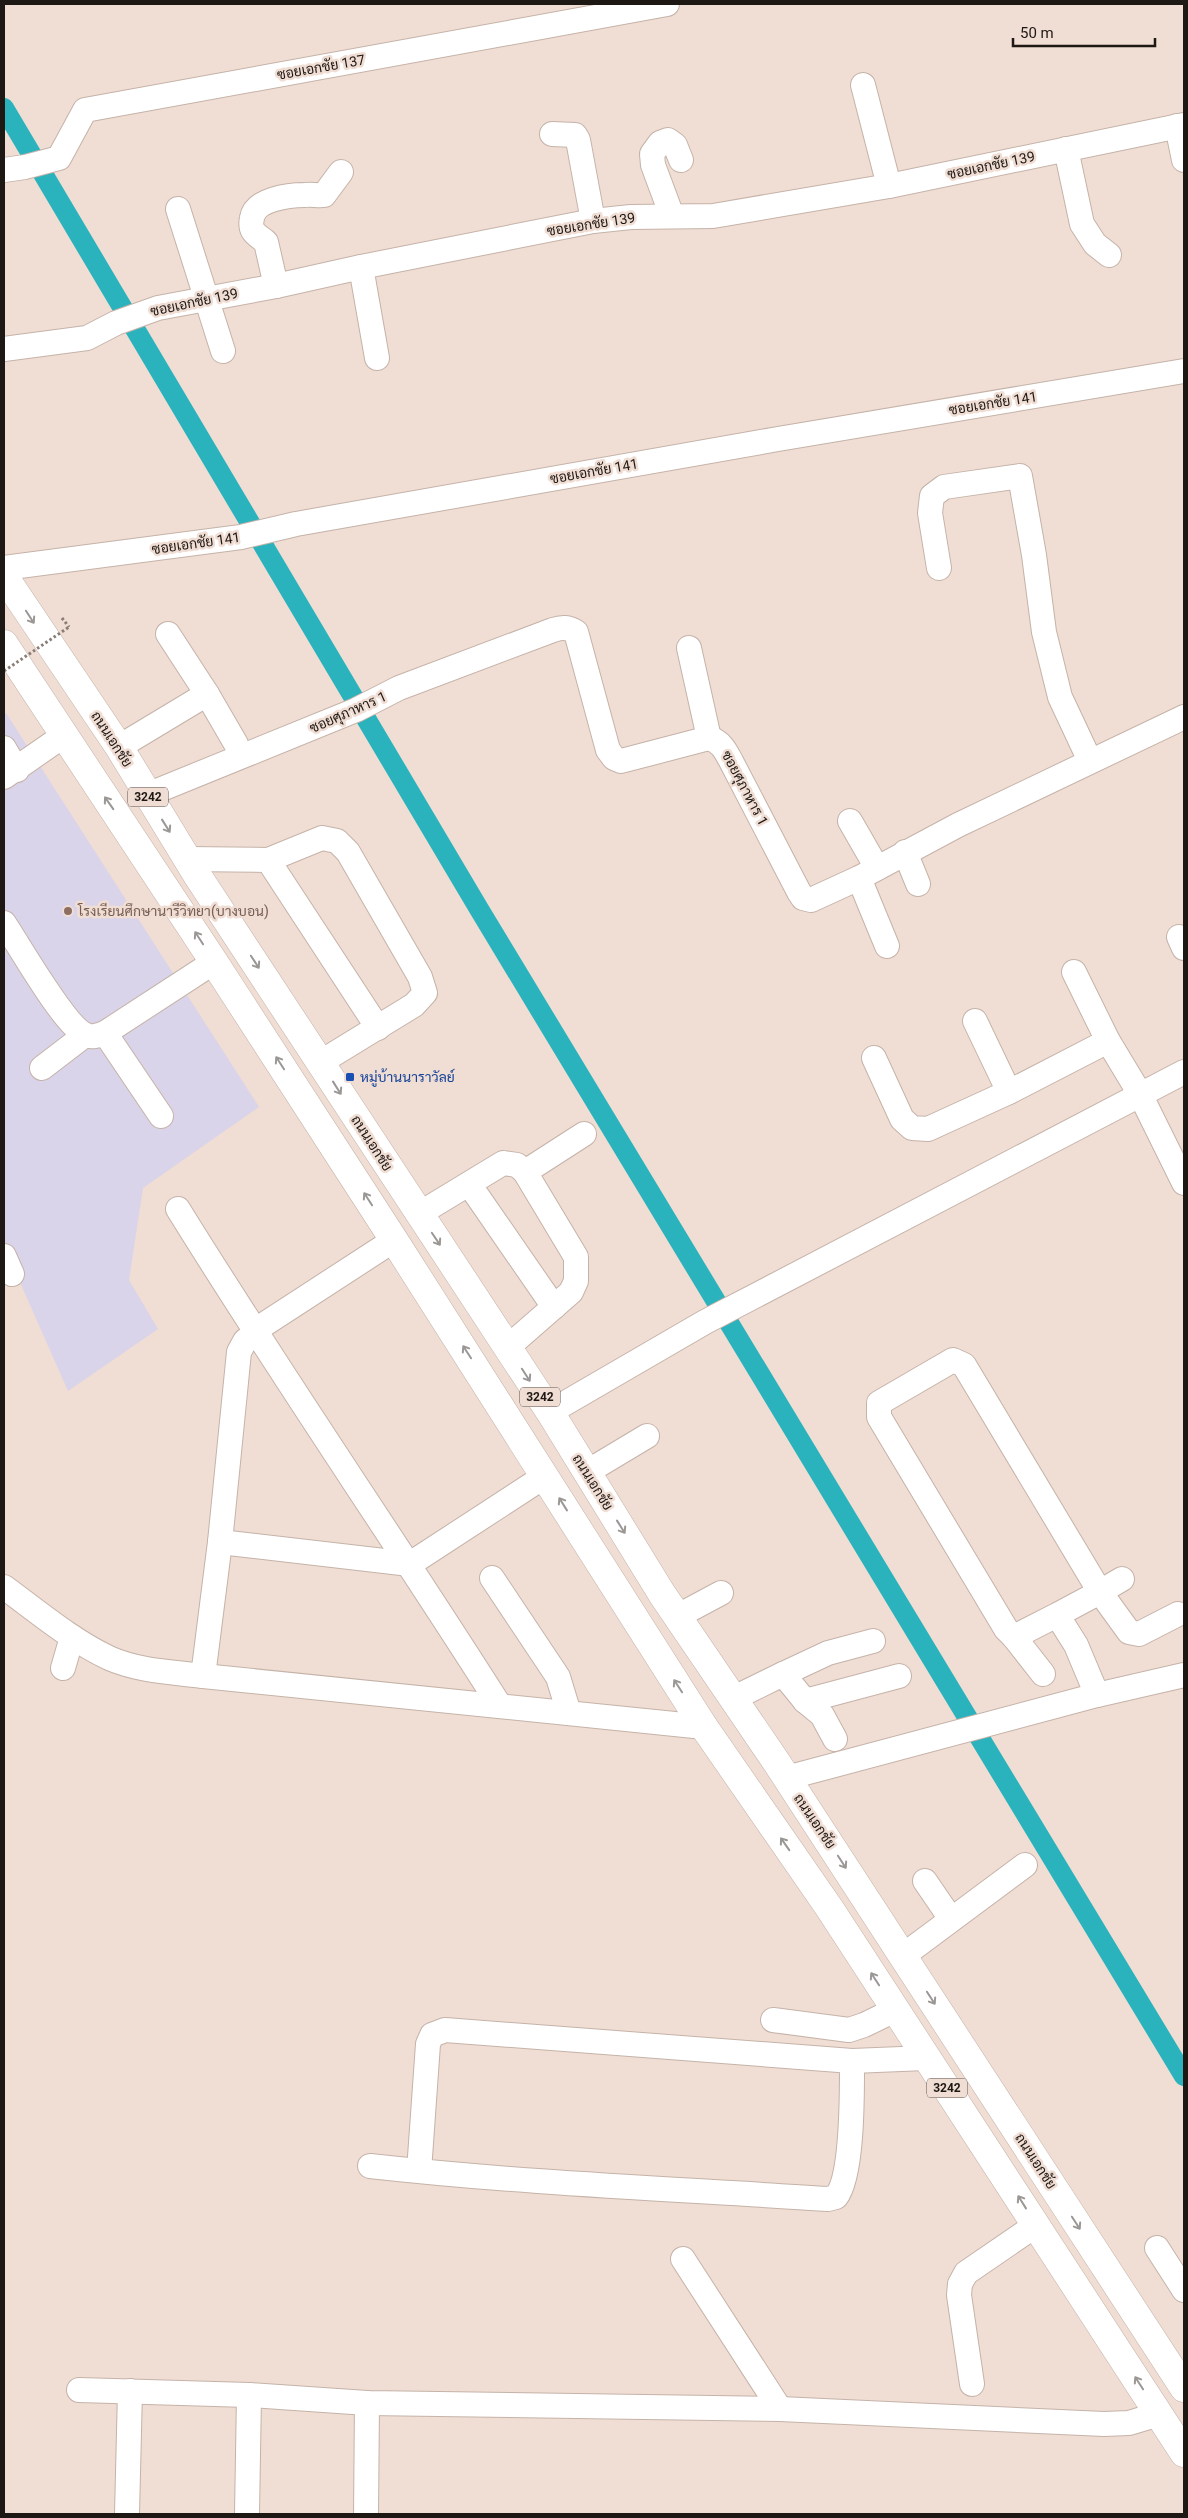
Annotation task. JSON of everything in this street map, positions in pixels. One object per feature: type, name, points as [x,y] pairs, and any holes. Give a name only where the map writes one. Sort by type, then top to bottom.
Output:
[{"type":"main road","name":"ถนนเอกชัย","points":[[4,576],[119,747],[187,858],[508,1347],[678,1616],[904,1955],[1184,2388]]},
{"type":"main road","name":"3242","points":[[4,644],[214,962],[394,1240],[704,1727],[830,1909],[1184,2453]]},
{"type":"main road","points":[[704,1727],[740,1708]]},
{"type":"street","name":"ซอยเอกชัย 137","points":[[15,169],[59,158],[85,110],[667,4]]},
{"type":"street","points":[[863,85],[889,186]]},
{"type":"street","points":[[1181,125],[1184,160]]},
{"type":"street","name":"ซอยเอกชัย 139","points":[[4,349],[87,338],[116,323],[158,308],[276,286],[593,221],[631,216],[713,216],[889,186],[1181,125]]},
{"type":"street","points":[[552,134],[575,136],[578,140],[593,221]]},
{"type":"street","points":[[672,216],[660,185],[652,154],[660,143],[668,140],[675,144],[682,160]]},
{"type":"street","points":[[1066,148],[1082,224],[1095,244],[1109,255]]},
{"type":"street","points":[[276,286],[266,242],[252,232],[250,226],[253,214],[266,202],[305,195],[324,195],[341,172]]},
{"type":"street","points":[[178,209],[223,351]]},
{"type":"street","points":[[362,267],[377,358]]},
{"type":"street","name":"ซอยเอกชัย 141","points":[[4,568],[241,537],[296,524],[778,439],[1184,371]]},
{"type":"street","points":[[939,568],[930,513],[932,496],[944,488],[1020,476],[1034,555],[1044,632],[1060,697],[1090,761]]},
{"type":"street","name":"ซอยศุภาหาร 1","points":[[147,795],[356,710],[399,688],[553,630],[562,627],[570,628],[576,632],[608,750],[614,758],[622,761],[709,738],[722,745],[804,898],[811,900],[819,898],[905,852],[1090,761],[1184,717]]},
{"type":"street","points":[[168,634],[207,694],[236,744]]},
{"type":"street","points":[[689,648],[709,738]]},
{"type":"street","points":[[119,747],[207,694]]},
{"type":"street","points":[[4,748],[10,774],[63,736]]},
{"type":"street","points":[[850,821],[868,873],[887,946]]},
{"type":"street","points":[[187,858],[268,860],[322,838],[337,841],[348,852],[420,977],[425,993],[414,1005],[321,1062]]},
{"type":"street","points":[[905,852],[918,884]]},
{"type":"street","points":[[268,860],[378,1028]]},
{"type":"street","points":[[4,923],[68,1019],[95,1034],[162,1116]]},
{"type":"street","points":[[42,1068],[214,962]]},
{"type":"street","points":[[1074,972],[1108,1041],[1140,1094],[1184,1183]]},
{"type":"street","points":[[975,1021],[1009,1092]]},
{"type":"street","points":[[874,1058],[902,1119],[912,1128],[928,1128],[1009,1092],[1108,1041]]},
{"type":"street","points":[[550,1412],[705,1322],[1184,1072]]},
{"type":"street","points":[[525,1172],[584,1134]]},
{"type":"street","points":[[419,1214],[503,1163],[517,1165],[525,1172],[576,1257],[576,1281],[571,1292],[508,1347]]},
{"type":"street","points":[[469,1184],[554,1307]]},
{"type":"street","points":[[178,1209],[255,1332],[410,1564],[500,1706]]},
{"type":"street","points":[[203,1676],[220,1542],[239,1352],[245,1341],[255,1332],[394,1240]]},
{"type":"street","points":[[1043,1674],[991,1605],[880,1416],[878,1403],[954,1360],[964,1365],[1100,1592],[1130,1632],[1134,1635],[1178,1614]]},
{"type":"street","points":[[587,1472],[647,1436]]},
{"type":"street","points":[[220,1542],[410,1564],[545,1476]]},
{"type":"street","points":[[492,1578],[558,1677],[569,1713]]},
{"type":"street","points":[[1014,1637],[1122,1579]]},
{"type":"street","points":[[4,1587],[72,1637],[109,1658],[136,1667],[203,1676],[704,1727]]},
{"type":"street","points":[[678,1616],[721,1593]]},
{"type":"street","points":[[1057,1615],[1076,1645],[1097,1695]]},
{"type":"street","points":[[63,1668],[72,1637]]},
{"type":"street","points":[[740,1708],[783,1674],[828,1653],[873,1641]]},
{"type":"street","points":[[783,1674],[805,1701],[822,1715],[835,1739]]},
{"type":"street","points":[[786,1778],[1097,1695],[1184,1675]]},
{"type":"street","points":[[805,1701],[899,1676]]},
{"type":"street","points":[[904,1955],[1025,1865]]},
{"type":"street","points":[[925,1881],[951,1919]]},
{"type":"street","points":[[773,2020],[849,2030],[896,2010]]},
{"type":"street","points":[[419,2171],[428,2044],[432,2035],[445,2030],[852,2061],[926,2058]]},
{"type":"street","points":[[370,2166],[540,2181],[828,2199],[836,2197],[842,2190],[849,2136],[852,2061]]},
{"type":"street","points":[[972,2384],[959,2295],[960,2284],[966,2273],[1036,2225]]},
{"type":"street","points":[[1157,2248],[1184,2290]]},
{"type":"street","points":[[683,2259],[780,2409]]},
{"type":"street","points":[[79,2390],[249,2395],[367,2402],[780,2409],[1104,2424],[1129,2423],[1160,2414]]},
{"type":"street","points":[[127,2514],[130,2391]]},
{"type":"street","points":[[247,2514],[249,2395]]},
{"type":"street","points":[[366,2514],[367,2402]]},
{"type":"path","points":[[4,671],[69,627]]},
{"type":"shaded area","name":"โรงเรียนศึกษานารีวิทยา(บางบอน)","points":[[6,713],[259,1107],[143,1188],[129,1280],[158,1329],[68,1391],[4,1246],[4,715]]},
{"type":"waterway","points":[[4,108],[479,909],[1184,2076]]},
{"type":"place","name":"โรงเรียนศึกษานารีวิทยา(บางบอน)","points":[[68,911]]},
{"type":"place","name":"หมู่บ้านนาราวัลย์","points":[[350,1077]]}]
